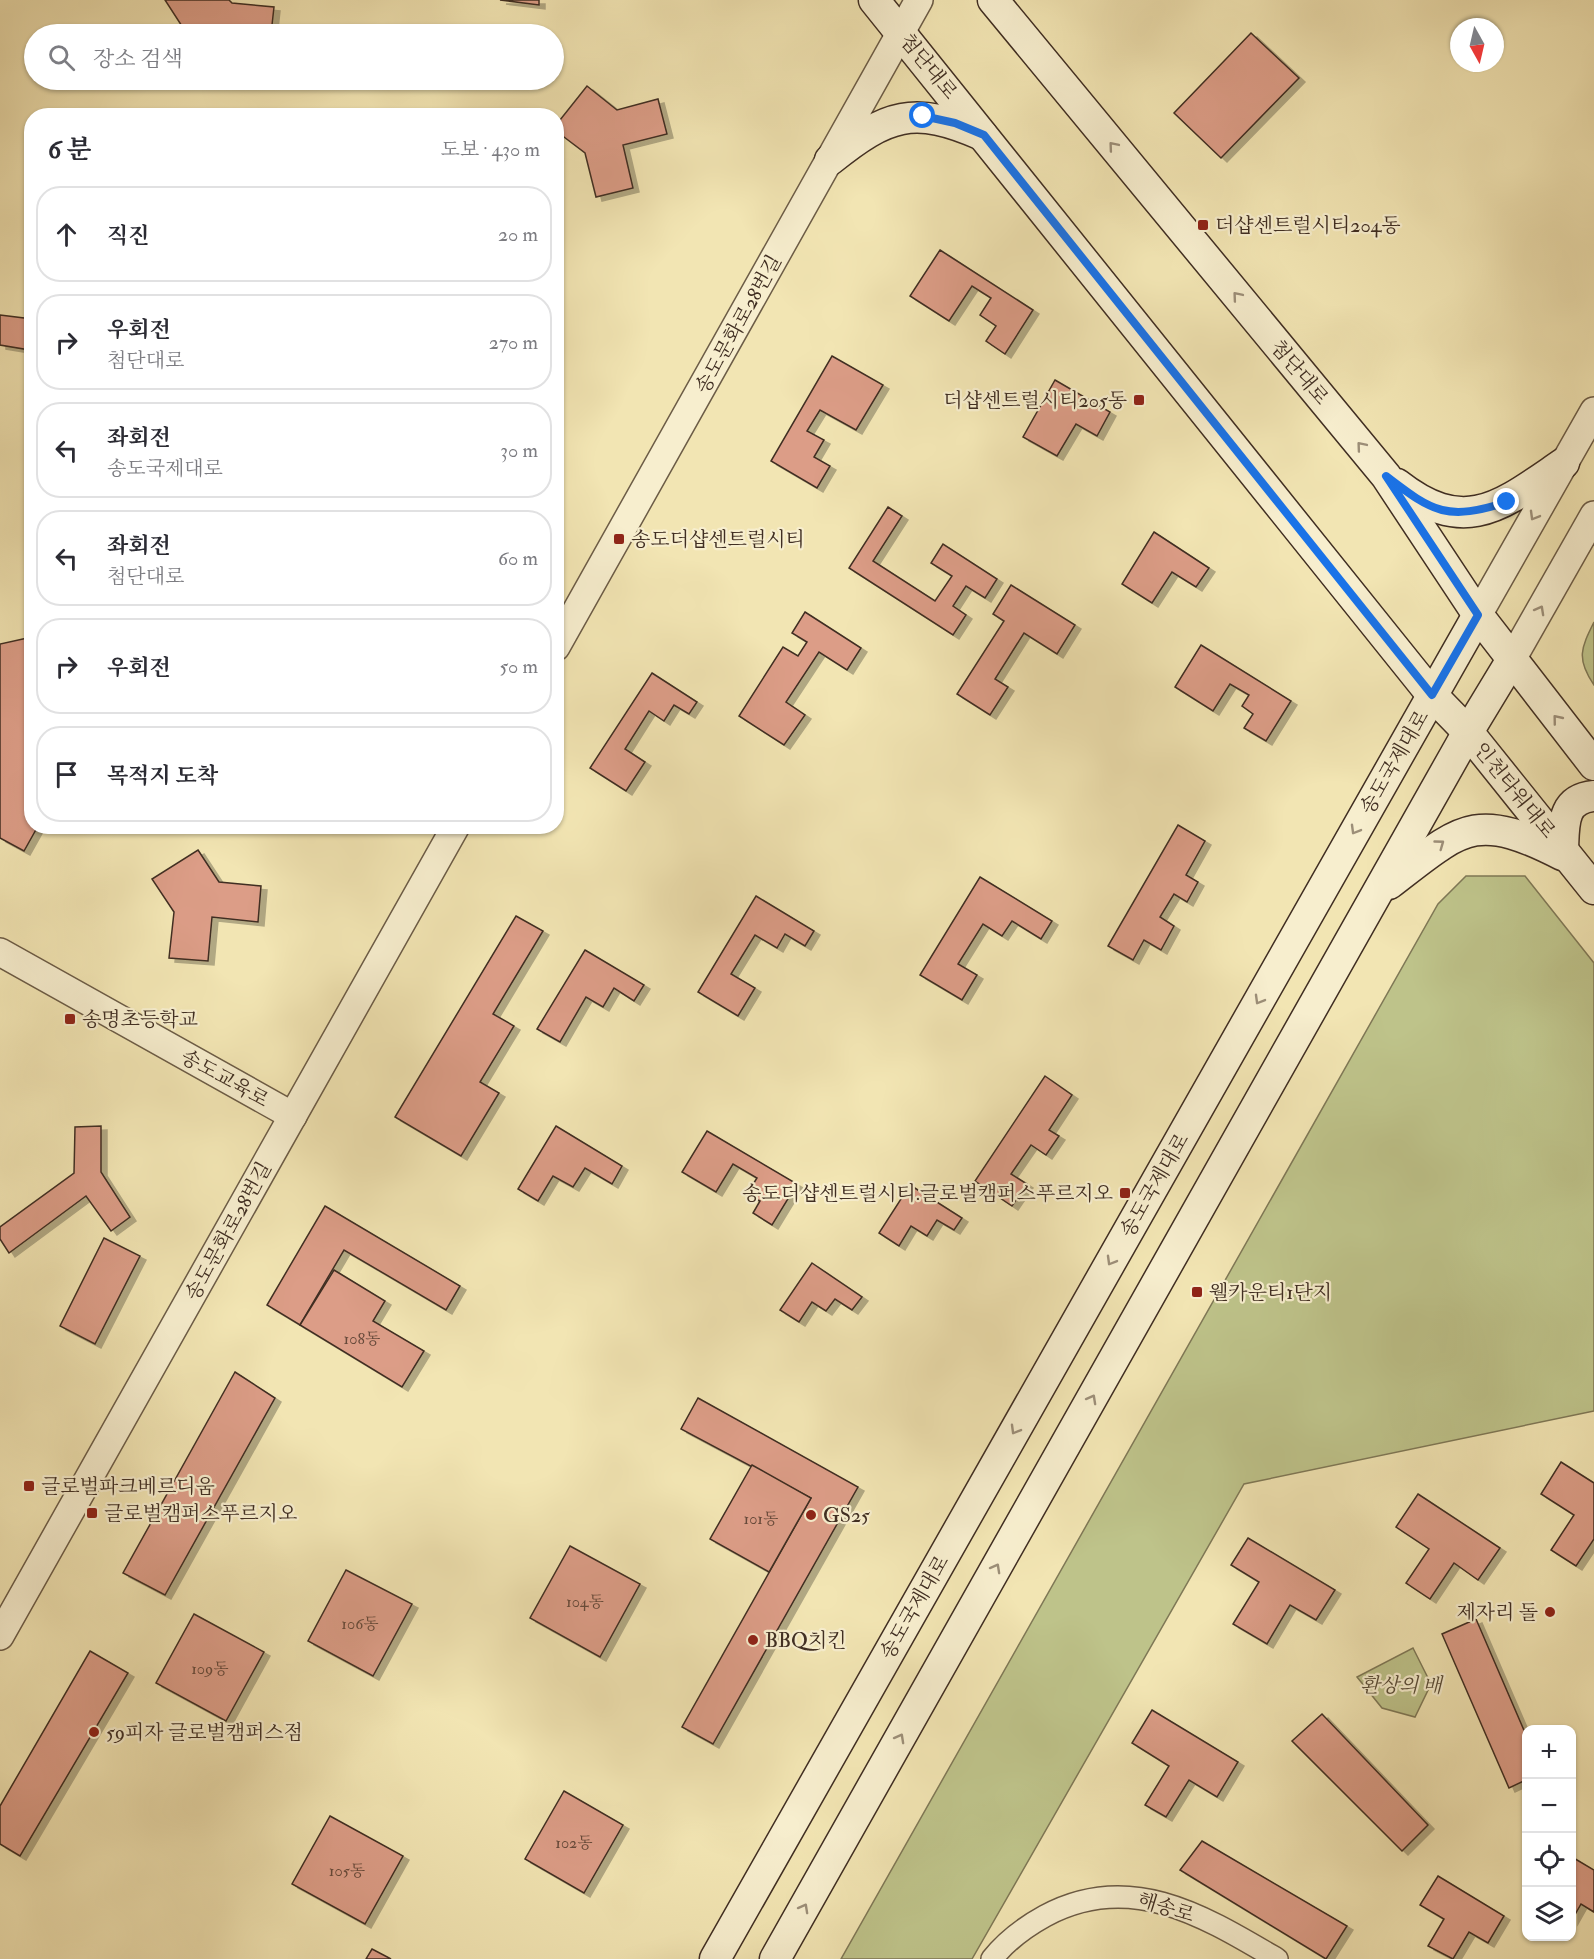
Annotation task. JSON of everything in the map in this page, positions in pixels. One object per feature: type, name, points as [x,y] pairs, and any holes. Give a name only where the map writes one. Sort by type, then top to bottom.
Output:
[{"type":"main road","name":"첨단대로","points":[[874,0],[1432,695]]},
{"type":"main road","name":"첨단대로","points":[[993,0],[1386,476],[1478,615]]},
{"type":"main road","points":[[830,160],[861,135],[892,119],[923,116],[955,123],[984,135]]},
{"type":"main road","points":[[1386,476],[1420,502],[1446,512],[1474,512],[1507,502],[1564,463]]},
{"type":"main road","points":[[1478,615],[1511,661],[1594,765]]},
{"type":"main road","name":"송도국제대로","points":[[715,1959],[1478,615]]},
{"type":"main road","points":[[775,1959],[1468,732],[1511,661]]},
{"type":"main road","name":"인천타워대로","points":[[1432,695],[1468,732],[1594,889]]},
{"type":"main road","points":[[1378,893],[1447,839],[1469,830],[1495,829],[1525,836],[1567,855],[1565,815],[1574,801],[1594,796]]},
{"type":"street","name":"송도문화로28번길","points":[[564,633],[919,0]]},
{"type":"street","name":"송도국제대로","points":[[1478,615],[1594,411]]},
{"type":"street","points":[[1511,661],[1594,515]]},
{"type":"street","name":"송도문화로28번길","points":[[0,1636],[452,834]]},
{"type":"street","name":"송도교육로","points":[[0,952],[293,1116]]},
{"type":"street","name":"해송로","points":[[993,1959],[1011,1938],[1055,1910],[1092,1899],[1126,1896],[1146,1898],[1183,1909],[1221,1926],[1277,1959]]},
{"type":"green space","points":[[1594,622],[1594,685],[1588,676],[1582,654]]},
{"type":"green space","points":[[1466,876],[1525,876],[1594,963],[1594,1411],[1244,1484],[972,1959],[841,1959],[1438,904]]},
{"type":"green space","name":"환상의 배","points":[[1413,1648],[1431,1684],[1415,1717],[1382,1708],[1357,1677]]},
{"type":"building","points":[[165,0],[229,0],[232,3],[274,7],[272,24],[181,24]]},
{"type":"building","points":[[500,0],[539,0],[539,5]]},
{"type":"building","points":[[1251,33],[1299,78],[1221,158],[1174,113]]},
{"type":"building","points":[[587,86],[617,110],[658,99],[667,134],[623,145],[633,188],[596,197],[585,153],[564,137],[564,115]]},
{"type":"building","points":[[940,250],[1033,310],[1005,354],[986,341],[996,326],[980,315],[991,298],[972,286],[949,321],[910,296]]},
{"type":"building","points":[[0,315],[24,318],[24,349],[0,345]]},
{"type":"building","points":[[832,356],[883,385],[856,430],[820,410],[807,431],[824,440],[814,457],[830,466],[817,488],[771,461]]},
{"type":"building","points":[[1055,380],[1110,412],[1097,436],[1076,424],[1057,456],[1023,437]]},
{"type":"building","points":[[888,507],[902,516],[873,561],[935,601],[952,576],[931,563],[943,544],[997,579],[985,598],[966,586],[953,606],[966,615],[953,635],[849,568]]},
{"type":"building","points":[[1154,532],[1209,568],[1196,587],[1172,572],[1152,603],[1122,584]]},
{"type":"building","points":[[1011,585],[1075,625],[1057,654],[1024,633],[995,679],[1008,687],[990,715],[957,694],[1004,621],[993,614]]},
{"type":"building","points":[[805,612],[861,648],[847,670],[819,652],[786,702],[805,715],[784,745],[739,716],[783,647],[798,656],[807,642],[792,633]]},
{"type":"building","points":[[24,639],[24,834],[34,834],[24,851],[0,838],[0,644]]},
{"type":"building","points":[[1201,645],[1291,701],[1266,741],[1244,728],[1253,714],[1242,706],[1249,695],[1230,684],[1213,711],[1175,687]]},
{"type":"building","points":[[652,673],[697,702],[689,714],[674,705],[664,721],[649,711],[625,749],[645,762],[626,791],[590,768]]},
{"type":"building","points":[[1178,825],[1205,841],[1186,875],[1198,882],[1187,902],[1174,894],[1160,917],[1174,926],[1161,950],[1144,940],[1133,960],[1108,946]]},
{"type":"building","points":[[198,850],[219,882],[261,886],[258,922],[212,917],[208,961],[169,958],[174,912],[152,879]]},
{"type":"building","points":[[980,877],[1052,921],[1041,939],[1012,921],[1002,936],[983,924],[958,964],[977,975],[962,1000],[920,975]]},
{"type":"building","points":[[756,896],[814,931],[805,946],[785,934],[777,948],[755,935],[731,974],[755,988],[738,1016],[698,992]]},
{"type":"building","points":[[516,916],[543,931],[493,1014],[514,1026],[480,1082],[499,1093],[461,1156],[395,1117]]},
{"type":"building","points":[[585,950],[644,985],[634,1001],[614,988],[603,1007],[586,997],[560,1042],[537,1029]]},
{"type":"building","points":[[1045,1076],[1072,1095],[1049,1130],[1059,1136],[1046,1155],[1031,1145],[1011,1174],[1027,1184],[1012,1206],[975,1181]]},
{"type":"building","points":[[101,1126],[101,1172],[130,1217],[111,1231],[86,1196],[9,1253],[0,1239],[0,1227],[74,1173],[75,1127]]},
{"type":"building","points":[[556,1126],[622,1166],[612,1184],[585,1168],[573,1187],[553,1176],[538,1201],[518,1189]]},
{"type":"building","points":[[707,1131],[797,1184],[772,1225],[753,1213],[760,1201],[747,1194],[757,1178],[733,1164],[716,1192],[682,1172]]},
{"type":"building","points":[[910,1185],[962,1218],[954,1230],[937,1220],[927,1236],[911,1226],[899,1246],[879,1233]]},
{"type":"building","points":[[325,1206],[460,1286],[446,1310],[344,1250],[300,1325],[267,1305]]},
{"type":"building","points":[[104,1238],[140,1256],[95,1344],[60,1326]]},
{"type":"building","points":[[812,1263],[862,1297],[852,1310],[835,1299],[826,1311],[812,1302],[799,1322],[780,1310]]},
{"type":"building","points":[[334,1270],[385,1301],[373,1321],[424,1351],[402,1387],[300,1325]]},
{"type":"building","points":[[235,1372],[275,1398],[165,1595],[123,1573]]},
{"type":"building","points":[[698,1398],[858,1487],[713,1744],[682,1727],[811,1498],[681,1429]]},
{"type":"building","points":[[1561,1462],[1594,1483],[1594,1539],[1576,1566],[1551,1550],[1574,1515],[1541,1494]]},
{"type":"building","points":[[752,1465],[811,1498],[769,1572],[710,1539]]},
{"type":"building","points":[[1418,1494],[1500,1548],[1478,1580],[1454,1563],[1430,1599],[1406,1583],[1429,1549],[1396,1527]]},
{"type":"building","points":[[1248,1538],[1335,1590],[1316,1620],[1290,1605],[1267,1644],[1233,1624],[1259,1582],[1231,1565]]},
{"type":"building","points":[[570,1546],[640,1584],[600,1657],[530,1618]]},
{"type":"building","points":[[346,1570],[412,1604],[373,1676],[308,1641]]},
{"type":"building","points":[[194,1614],[264,1652],[226,1721],[156,1683]]},
{"type":"building","points":[[1476,1619],[1522,1726],[1522,1782],[1509,1788],[1442,1634]]},
{"type":"building","points":[[90,1651],[128,1673],[20,1856],[0,1844],[0,1806]]},
{"type":"building","points":[[1152,1710],[1238,1762],[1217,1797],[1189,1780],[1166,1817],[1145,1805],[1169,1766],[1132,1743]]},
{"type":"building","points":[[1322,1714],[1428,1825],[1402,1851],[1292,1741]]},
{"type":"building","points":[[564,1791],[623,1825],[584,1893],[525,1859]]},
{"type":"building","points":[[330,1816],[403,1856],[365,1924],[292,1884]]},
{"type":"building","points":[[1202,1841],[1347,1926],[1326,1959],[1180,1870]]},
{"type":"building","points":[[1576,1859],[1594,1870],[1594,1912],[1581,1904],[1576,1913]]},
{"type":"building","points":[[1438,1876],[1504,1916],[1488,1943],[1469,1932],[1453,1959],[1428,1946],[1444,1919],[1420,1905]]},
{"type":"building","points":[[372,1949],[391,1959],[366,1959]]},
{"type":"place","name":"더샵센트럴시티204동","points":[[1203,225]]},
{"type":"place","name":"더샵센트럴시티205동","points":[[1139,400]]},
{"type":"place","name":"송도더샵센트럴시티","points":[[619,539]]},
{"type":"place","name":"송명초등학교","points":[[70,1019]]},
{"type":"place","name":"송도더샵센트럴시티.글로벌캠퍼스푸르지오","points":[[1125,1193]]},
{"type":"place","name":"웰카운티1단지","points":[[1197,1292]]},
{"type":"place","name":"글로벌파크베르디움","points":[[29,1486]]},
{"type":"place","name":"글로벌캠퍼스푸르지오","points":[[92,1513]]},
{"type":"place","name":"GS25","points":[[811,1515]]},
{"type":"place","name":"제자리 돌","points":[[1550,1612]]},
{"type":"place","name":"BBQ치킨","points":[[753,1640]]},
{"type":"place","name":"59피자 글로벌캠퍼스점","points":[[94,1732]]},
{"type":"route","points":[[923,116],[955,123],[984,135],[1432,695],[1478,615],[1386,476],[1420,502],[1446,512],[1474,512],[1507,502]]}]
